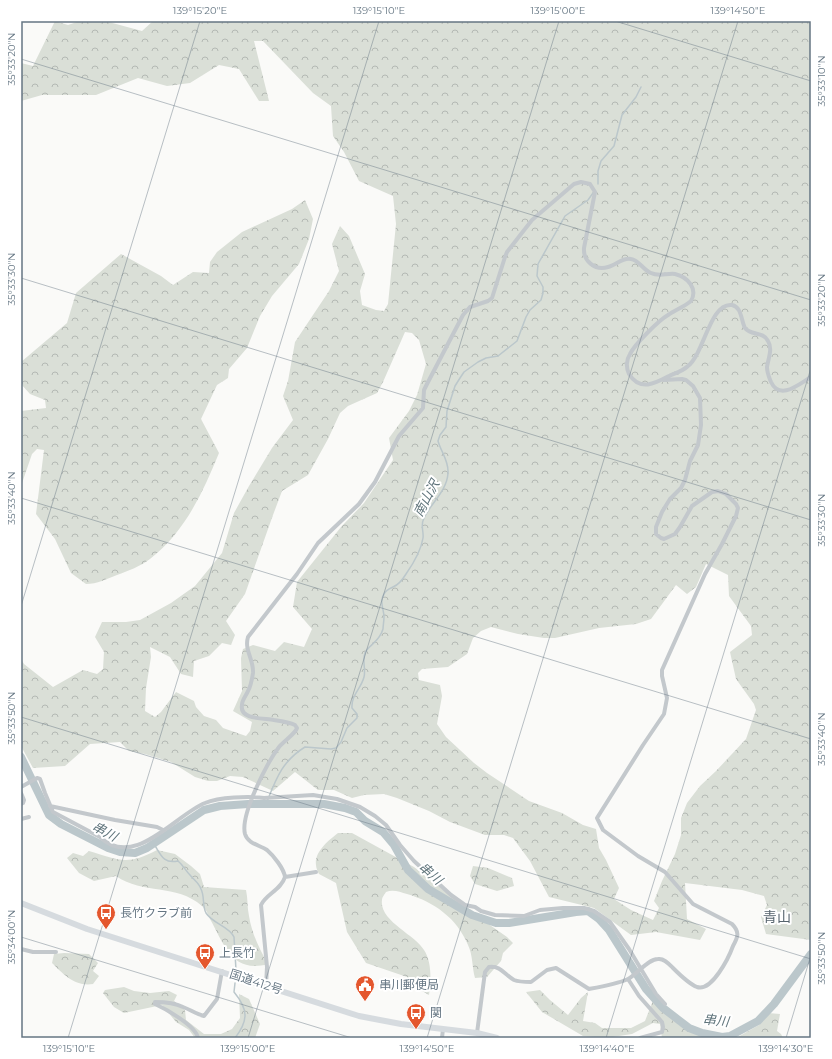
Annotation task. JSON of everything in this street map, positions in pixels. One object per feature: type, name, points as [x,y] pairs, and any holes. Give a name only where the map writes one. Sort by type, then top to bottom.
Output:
[{"type":"highway","name":"国道412号","points":[[21,903],[87,929],[359,1016],[400,1024],[477,1033],[493,1038]]},
{"type":"street","points":[[266,986],[268,967],[261,905],[281,886],[285,878],[284,872],[271,854],[247,839],[245,826],[252,799],[259,782],[278,749],[286,739],[296,732],[297,728],[295,725],[288,722],[252,717],[246,715],[242,711],[241,706],[250,686],[253,666],[246,647],[248,637],[297,574],[318,543],[359,504],[375,482],[399,436],[423,408],[424,390],[442,353],[466,311],[470,307],[488,302],[492,298],[505,258],[532,220],[574,184],[585,182],[592,185],[596,192],[584,248],[584,256],[587,261],[594,266],[606,268],[631,258],[653,274],[673,274],[682,277],[694,288],[694,295],[691,301],[669,314],[656,324],[629,355],[627,368],[630,376],[634,380],[642,384],[650,385],[691,364],[698,353],[716,314],[720,308],[727,305],[732,305],[738,309],[745,328],[749,331],[763,335],[768,340],[770,350],[767,372],[771,383],[776,389],[779,391],[788,391],[811,377]]},
{"type":"street","points":[[477,1033],[485,972],[489,967],[493,966],[500,968],[516,980],[531,982],[547,970],[556,968],[589,989],[629,978],[654,960],[660,959],[665,961],[694,985],[701,988],[706,987],[713,980],[729,956],[738,936],[736,928],[732,924],[693,904],[665,872],[638,856],[603,830],[597,818],[664,714],[668,698],[662,676],[662,670],[705,574],[722,544],[737,511],[736,504],[726,494],[718,491],[712,492],[692,506],[680,527],[674,534],[664,539],[656,534],[656,527],[662,512],[670,499],[681,488],[685,480],[690,461],[698,445],[701,425],[700,398],[689,382],[682,379],[661,380]]},
{"type":"street","points":[[21,787],[37,778],[40,779],[50,806],[54,812],[100,837],[106,843],[116,847],[125,848],[136,846],[147,841],[194,808],[206,802],[220,799],[252,799],[312,795],[337,798],[360,807],[386,825],[400,845],[414,861],[451,895],[465,904],[495,915],[524,916],[540,910],[563,908],[584,908],[594,911],[610,922],[629,949],[639,970],[665,1004]]},
{"type":"street","points":[[21,793],[24,800],[21,804]]},
{"type":"street","points":[[50,806],[115,820],[157,827],[164,830]]},
{"type":"street","points":[[21,819],[29,816]]},
{"type":"street","points":[[285,878],[316,872]]},
{"type":"street","points":[[21,949],[33,952],[56,952]]},
{"type":"street","points":[[198,1038],[197,1033],[165,1009],[155,1004],[155,1002],[166,1002],[183,1006],[198,1015],[204,1016],[217,1000],[222,971]]},
{"type":"street","points":[[629,978],[639,996],[662,1022],[663,1027],[662,1032],[640,1038]]},
{"type":"street","points":[[442,1038],[443,1029]]},
{"type":"green space","points":[[55,21],[68,25],[80,21],[105,21],[142,31],[153,21],[811,21],[811,940],[766,934],[761,917],[767,905],[764,896],[742,890],[685,883],[687,919],[706,929],[700,940],[656,932],[631,935],[594,908],[549,897],[530,861],[513,838],[504,835],[485,835],[384,794],[364,795],[352,798],[334,790],[318,790],[295,772],[273,791],[243,777],[230,776],[217,781],[208,781],[195,777],[171,762],[129,751],[120,742],[90,744],[65,766],[33,768],[21,746],[21,659],[24,664],[53,687],[83,670],[97,674],[103,669],[104,652],[95,637],[102,622],[126,622],[140,620],[171,603],[195,586],[222,553],[234,513],[272,448],[293,420],[283,396],[288,381],[295,342],[329,291],[339,271],[332,244],[340,226],[349,236],[365,274],[360,291],[362,305],[384,311],[388,304],[396,224],[393,196],[359,181],[344,152],[333,136],[331,106],[313,93],[263,41],[254,41],[269,101],[259,101],[239,69],[219,65],[190,83],[167,86],[138,78],[96,95],[42,95],[21,101],[21,63],[33,66]],"holes":[[[405,332],[412,333],[419,340],[426,364],[417,395],[409,411],[389,438],[393,460],[364,503],[341,527],[297,582],[293,607],[312,629],[304,647],[284,642],[275,651],[253,645],[243,649],[241,658],[242,691],[233,711],[252,722],[250,731],[246,736],[223,728],[216,720],[204,716],[196,707],[194,701],[176,692],[161,712],[155,717],[145,711],[146,688],[151,657],[150,647],[170,657],[181,674],[193,677],[194,661],[209,656],[222,643],[231,645],[235,635],[226,621],[245,594],[282,491],[308,475],[328,439],[340,413],[348,406],[377,393]],[[706,564],[728,575],[729,596],[751,626],[752,635],[730,652],[736,679],[754,704],[756,710],[746,739],[700,786],[687,803],[681,818],[681,835],[675,854],[654,901],[659,908],[653,920],[631,910],[614,899],[619,888],[599,848],[596,829],[583,825],[562,813],[529,801],[474,763],[446,737],[437,724],[442,696],[440,685],[419,680],[418,673],[422,669],[448,667],[467,654],[473,638],[481,631],[491,627],[518,634],[555,638],[599,628],[636,624],[651,619],[676,585],[687,594],[696,587]]]},
{"type":"green space","points":[[305,200],[313,219],[309,239],[299,264],[272,296],[260,316],[247,348],[229,369],[228,378],[217,385],[201,419],[219,453],[192,510],[173,537],[146,562],[106,580],[86,584],[71,573],[55,539],[36,514],[44,450],[37,449],[32,454],[21,486],[21,411],[46,408],[45,400],[30,394],[21,384],[21,362],[67,323],[76,293],[121,254],[161,276],[173,285],[193,272],[209,273],[210,262],[217,252],[242,232],[292,209]]},
{"type":"green space","points":[[338,833],[352,833],[414,867],[477,916],[507,937],[513,943],[503,953],[501,961],[487,977],[475,978],[470,949],[458,927],[451,919],[444,912],[417,897],[391,891],[386,892],[383,897],[383,908],[386,915],[420,944],[427,955],[430,972],[429,995],[417,988],[407,977],[366,963],[347,932],[336,883],[319,874],[316,867],[317,856],[320,851]]},
{"type":"green space","points":[[157,850],[175,854],[191,866],[200,874],[204,887],[246,890],[248,913],[252,929],[268,964],[256,966],[246,965],[238,961],[225,947],[205,909],[192,899],[170,891],[148,888],[126,882],[116,876],[94,881],[79,873],[67,858],[73,853],[83,856],[89,851],[116,859],[130,860],[147,855]]},
{"type":"green space","points":[[473,866],[488,868],[512,878],[514,886],[497,891],[475,884],[470,876]]},
{"type":"green space","points":[[54,954],[89,954],[98,963],[93,971],[99,976],[93,984],[81,984],[75,982],[52,963]]},
{"type":"green space","points":[[124,987],[134,991],[150,993],[169,991],[177,995],[174,1001],[185,1010],[186,1020],[204,1034],[221,1034],[232,1029],[240,1018],[239,994],[249,999],[260,1024],[255,1038],[195,1038],[189,1030],[176,1022],[162,1005],[124,1013],[114,1007],[103,993],[105,990]]},
{"type":"green space","points":[[540,990],[568,1015],[581,998],[588,992],[583,1021],[595,1023],[602,1028],[631,1028],[645,1021],[654,998],[679,1025],[709,1038],[662,1038],[660,1024],[653,1023],[632,1034],[606,1038],[583,1036],[542,1012],[526,992]]},
{"type":"green space","points":[[768,1013],[780,1014],[777,1031],[783,1038],[736,1038],[759,1025]]},
{"type":"waterway","name":"南山沢","points":[[598,184],[598,171],[601,161],[614,146],[622,115],[636,97],[641,87]]},
{"type":"waterway","name":"南山沢","points":[[266,804],[281,771],[297,752],[305,747],[336,748],[341,742],[347,728],[357,718],[357,714],[352,708],[352,703],[364,677],[364,659],[366,650],[379,638],[383,629],[383,597],[387,591],[402,580],[414,562],[422,543],[422,524],[424,518],[445,486],[448,469],[438,441],[440,435],[446,427],[447,411],[455,386],[464,372],[486,358],[498,356],[517,341],[526,317],[530,310],[541,300],[543,293],[543,287],[537,276],[538,264],[565,216],[588,200],[593,193]]},
{"type":"waterway","name":"串川","points":[[21,757],[49,815],[61,824],[108,848],[120,852],[135,853],[147,848],[204,810],[220,806],[248,804],[324,804],[345,808],[356,812],[365,821],[383,832],[394,845],[408,870],[428,889],[472,915],[496,923],[509,923],[588,911],[599,919],[609,930],[646,989],[663,1008],[689,1028],[702,1033],[722,1037],[730,1036],[758,1021],[774,1004],[811,954]]},
{"type":"waterway","points":[[154,844],[163,858],[173,862],[178,861],[198,883],[203,895],[206,913],[209,917],[232,933],[234,937],[236,970]]},
{"type":"waterway","points":[[235,983],[234,992],[239,998],[244,1009],[245,1020],[240,1032],[235,1038]]},
{"type":"place","name":"長竹クラブ前","points":[[106,930]]},
{"type":"place","name":"上長竹","points":[[205,970]]},
{"type":"place","name":"串川郵便局","points":[[365,1002]]},
{"type":"place","name":"関","points":[[416,1030]]},
{"type":"district","name":"青山","points":[[777,917]]}]
